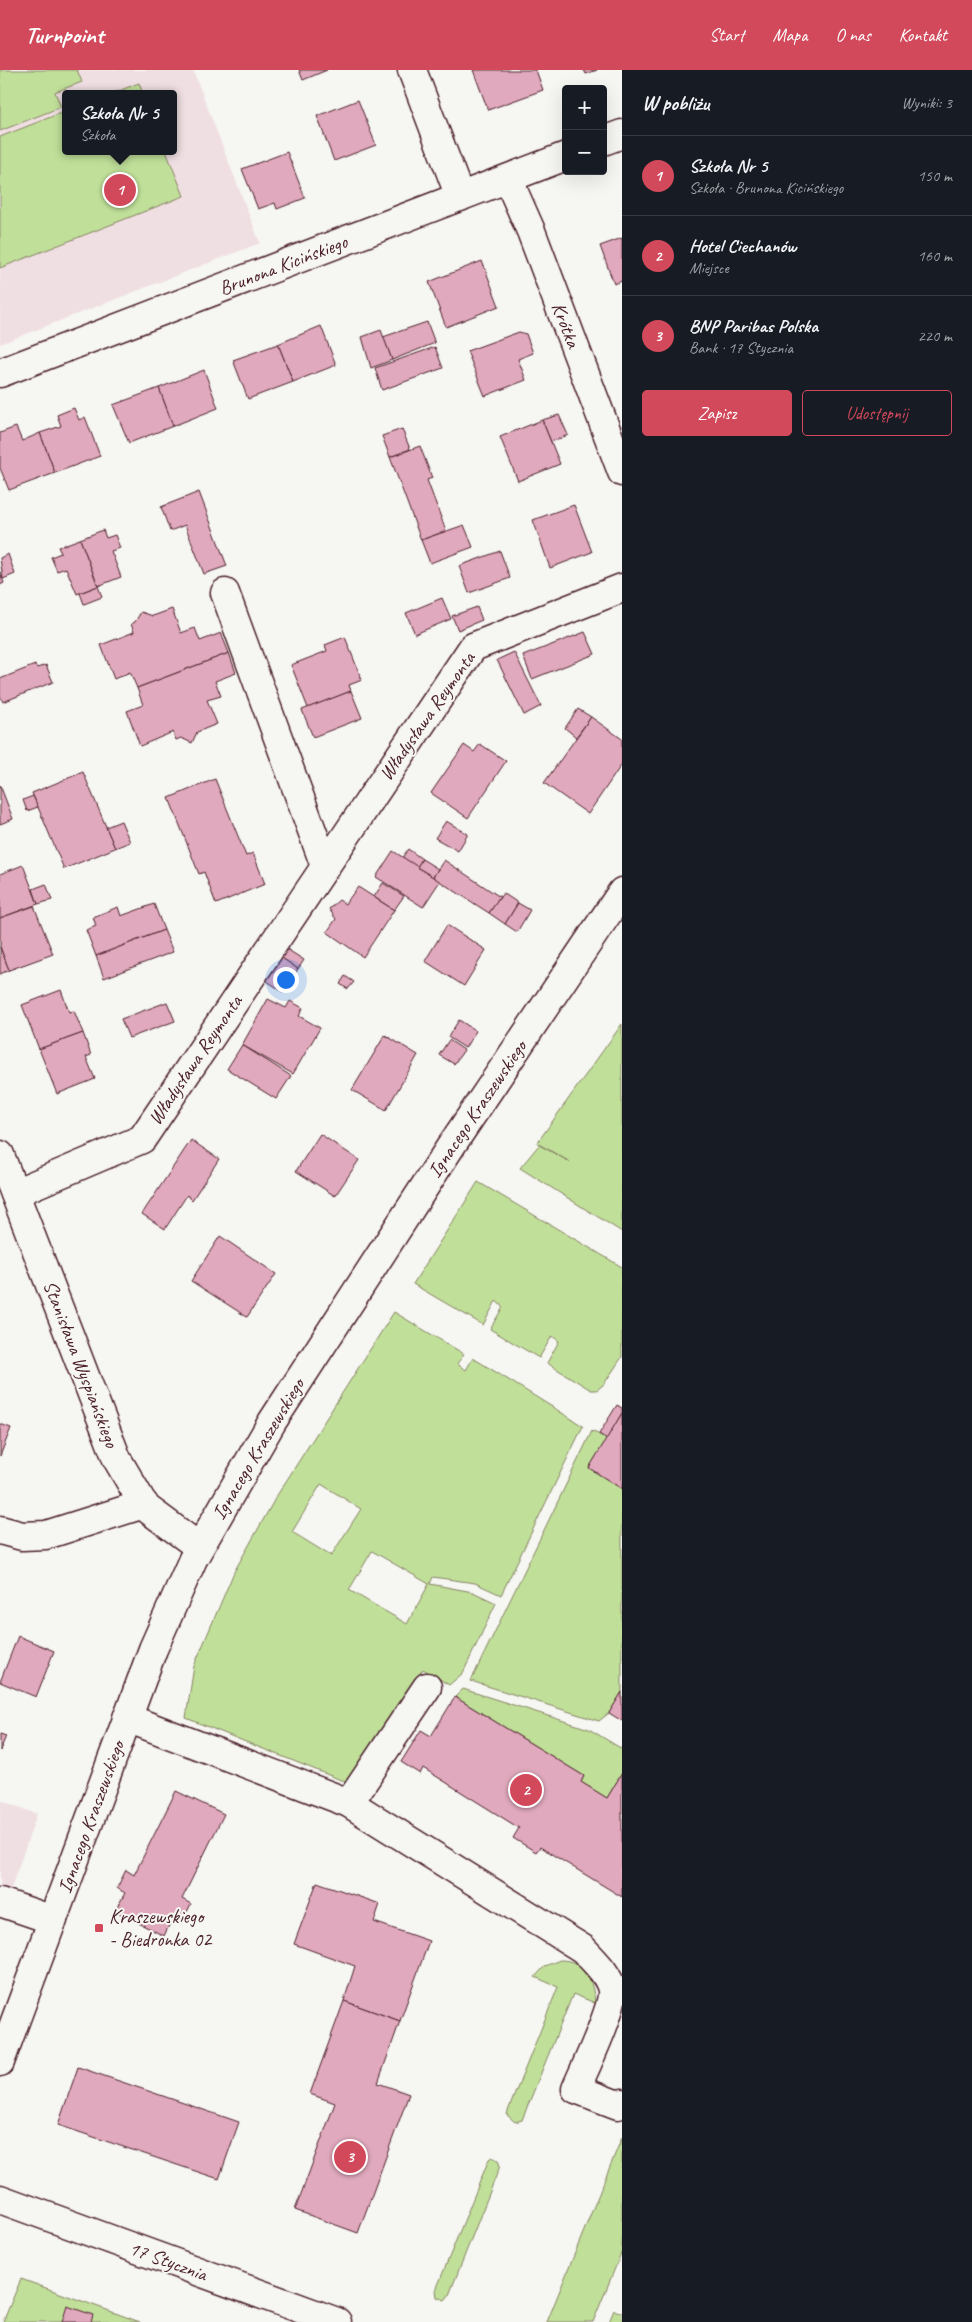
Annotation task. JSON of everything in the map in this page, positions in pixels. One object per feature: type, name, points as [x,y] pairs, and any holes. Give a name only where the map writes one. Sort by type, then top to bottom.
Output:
[{"type":"street","points":[[412,70],[460,197]]},
{"type":"street","points":[[607,140],[622,134]]},
{"type":"street","name":"Brunona Kicińskiego","points":[[0,373],[562,158]]},
{"type":"street","name":"Krótka","points":[[508,179],[531,231],[622,472]]},
{"type":"street","name":"Władysława Reymonta","points":[[15,1193],[142,1139],[472,647],[622,588]]},
{"type":"street","points":[[225,594],[325,866]]},
{"type":"street","name":"Ignacego Kraszewskiego","points":[[0,2062],[153,1649],[199,1547],[272,1422],[453,1143],[622,892]]},
{"type":"street","name":"Stanisława Wyspiańskiego","points":[[0,1155],[117,1459],[144,1504],[199,1547]]},
{"type":"street","points":[[0,1530],[22,1536],[46,1535],[144,1504]]},
{"type":"street","points":[[350,1803],[427,1688]]},
{"type":"street","points":[[128,1718],[350,1803],[583,1949],[602,1970],[612,1990],[608,2010],[576,2089],[618,2105],[622,2104]]},
{"type":"street","points":[[0,1902],[53,1920]]},
{"type":"street","name":"17 Stycznia","points":[[2,2206],[337,2322]]},
{"type":"shaded area","points":[[0,70],[193,70],[260,243],[0,344]]},
{"type":"shaded area","points":[[0,1800],[37,1814],[0,1920]]},
{"type":"green space","points":[[0,70],[77,70],[82,82],[55,92],[61,107],[0,131]]},
{"type":"green space","points":[[139,83],[142,90],[121,90]]},
{"type":"green space","points":[[62,113],[62,155],[168,155],[184,196],[0,268],[0,137]]},
{"type":"green space","points":[[622,1024],[622,1232],[520,1168],[539,1145],[570,1162],[537,1143]]},
{"type":"green space","points":[[478,1182],[622,1267],[622,1357],[604,1384],[597,1390],[591,1390],[547,1363],[559,1341],[552,1336],[539,1358],[490,1329],[503,1307],[496,1301],[483,1325],[413,1284]]},
{"type":"green space","points":[[394,1312],[464,1354],[457,1364],[466,1370],[473,1358],[583,1426],[501,1595],[475,1583],[433,1577],[430,1584],[473,1592],[496,1603],[463,1673],[449,1685],[423,1669],[352,1781],[341,1780],[186,1718],[194,1666],[234,1572],[276,1497]],"holes":[[[321,1484],[361,1509],[331,1556],[292,1532]],[[372,1551],[429,1584],[407,1624],[349,1590]]]},
{"type":"green space","points":[[592,1431],[607,1439],[589,1468],[622,1489],[622,1692],[609,1713],[599,1721],[471,1681]]},
{"type":"green space","points":[[463,1689],[589,1729],[622,1749],[622,1773],[607,1798],[581,1782],[584,1776],[455,1697]]},
{"type":"green space","points":[[560,1960],[569,1961],[582,1968],[590,1980],[595,2003],[573,1994],[522,2120],[515,2122],[507,2115],[508,2111],[558,1987],[535,1977],[545,1966]]},
{"type":"green space","points":[[622,2137],[622,2251],[593,2322],[547,2322]]},
{"type":"green space","points":[[492,2157],[498,2160],[500,2166],[449,2295],[445,2300],[437,2297],[436,2290],[489,2159]]},
{"type":"green space","points":[[21,2279],[140,2322],[3,2322]]},
{"type":"green space","points":[[614,2310],[622,2313],[622,2322],[609,2322]]},
{"type":"building","points":[[299,70],[327,70],[303,80]]},
{"type":"building","points":[[473,70],[536,70],[543,90],[488,110]]},
{"type":"building","points":[[584,70],[597,70],[586,74]]},
{"type":"building","points":[[358,100],[376,145],[334,161],[317,116]]},
{"type":"building","points":[[287,152],[305,198],[277,209],[275,203],[258,209],[242,169]]},
{"type":"building","points":[[622,238],[622,281],[614,284],[600,246]]},
{"type":"building","points":[[482,261],[499,306],[446,327],[429,282]]},
{"type":"building","points":[[427,322],[435,343],[392,360],[383,337]]},
{"type":"building","points":[[321,326],[336,365],[293,382],[278,344]]},
{"type":"building","points":[[381,330],[392,360],[371,368],[362,337]]},
{"type":"building","points":[[519,332],[526,334],[533,353],[518,359],[526,380],[485,396],[467,351]]},
{"type":"building","points":[[278,344],[293,382],[248,399],[233,360]]},
{"type":"building","points":[[435,347],[443,368],[382,390],[375,368]]},
{"type":"building","points":[[204,370],[218,408],[173,426],[159,388]]},
{"type":"building","points":[[159,388],[173,426],[129,443],[113,405]]},
{"type":"building","points":[[74,408],[79,420],[85,417],[100,456],[55,473],[40,433],[61,426],[57,415]]},
{"type":"building","points":[[559,415],[568,435],[551,442],[542,420]]},
{"type":"building","points":[[542,420],[560,464],[518,481],[500,437]]},
{"type":"building","points":[[16,427],[22,441],[40,433],[55,473],[9,490],[0,468],[0,433]]},
{"type":"building","points":[[402,429],[410,449],[390,457],[382,436]]},
{"type":"building","points":[[420,446],[432,478],[427,480],[446,531],[421,540],[390,457]]},
{"type":"building","points":[[199,492],[227,566],[204,574],[185,525],[170,531],[161,507]]},
{"type":"building","points":[[574,505],[592,552],[550,568],[533,520]]},
{"type":"building","points":[[464,525],[473,547],[430,563],[421,540]]},
{"type":"building","points":[[103,530],[106,538],[115,535],[120,548],[111,551],[121,577],[98,586],[80,539]]},
{"type":"building","points":[[80,539],[98,586],[77,594],[66,568],[57,571],[51,557],[61,553],[58,547]]},
{"type":"building","points":[[500,551],[510,578],[469,593],[459,566]]},
{"type":"building","points":[[8,554],[15,574],[3,579],[0,558]]},
{"type":"building","points":[[0,572],[4,583],[0,585]]},
{"type":"building","points":[[98,586],[102,597],[84,604],[80,593]]},
{"type":"building","points":[[442,598],[451,619],[415,634],[406,613]]},
{"type":"building","points":[[477,607],[482,620],[458,630],[452,616]]},
{"type":"building","points":[[172,609],[181,633],[195,628],[200,641],[221,633],[229,653],[137,688],[130,672],[114,679],[101,645],[134,632],[131,624],[135,622],[141,612],[153,616]]},
{"type":"building","points":[[585,632],[595,654],[532,679],[523,656]]},
{"type":"building","points":[[345,637],[362,680],[349,685],[351,691],[308,708],[291,665],[327,651],[325,645]]},
{"type":"building","points":[[514,652],[541,706],[524,715],[497,660]]},
{"type":"building","points":[[229,653],[236,673],[215,681],[221,696],[207,700],[217,724],[197,732],[192,743],[181,738],[176,740],[173,732],[140,746],[127,711],[143,705],[137,688]]},
{"type":"building","points":[[35,665],[37,668],[46,665],[53,682],[3,702],[0,696],[0,679]]},
{"type":"building","points":[[351,691],[362,718],[313,737],[302,710]]},
{"type":"building","points":[[578,709],[591,717],[576,737],[565,728]]},
{"type":"building","points":[[591,717],[622,739],[622,764],[588,814],[544,783]]},
{"type":"building","points":[[480,744],[506,761],[468,818],[431,793],[464,745],[474,752]]},
{"type":"building","points":[[83,772],[115,848],[64,869],[32,793]]},
{"type":"building","points":[[215,779],[246,856],[253,853],[265,884],[216,904],[204,872],[199,874],[169,798]]},
{"type":"building","points":[[0,785],[13,819],[0,824]]},
{"type":"building","points":[[33,796],[38,807],[27,811],[23,800]]},
{"type":"building","points":[[121,821],[130,842],[115,848],[106,827]]},
{"type":"building","points":[[446,821],[468,834],[458,851],[435,838]]},
{"type":"building","points":[[408,849],[422,859],[417,867],[402,858]]},
{"type":"building","points":[[393,851],[440,881],[423,907],[376,877]]},
{"type":"building","points":[[422,859],[438,869],[433,877],[417,867]]},
{"type":"building","points":[[444,860],[500,897],[489,913],[433,877]]},
{"type":"building","points":[[23,865],[38,904],[0,918],[0,874]]},
{"type":"building","points":[[383,883],[404,896],[394,910],[374,897]]},
{"type":"building","points":[[46,884],[52,900],[38,904],[33,889]]},
{"type":"building","points":[[358,887],[394,910],[363,957],[327,932],[336,919],[329,909],[339,900],[345,904]]},
{"type":"building","points":[[503,893],[518,903],[505,924],[489,913]]},
{"type":"building","points":[[518,903],[530,910],[517,932],[505,924]]},
{"type":"building","points":[[154,904],[164,930],[96,956],[86,930],[96,926],[93,917],[118,907],[121,916]]},
{"type":"building","points":[[34,906],[53,954],[9,970],[0,947],[0,918]]},
{"type":"building","points":[[447,925],[486,950],[464,986],[425,961]]},
{"type":"building","points":[[164,930],[173,952],[104,978],[96,956]]},
{"type":"building","points":[[0,947],[9,970],[0,974]]},
{"type":"building","points":[[285,948],[304,960],[298,969],[279,956]]},
{"type":"building","points":[[279,956],[298,969],[283,992],[264,979]]},
{"type":"building","points":[[345,976],[354,982],[348,989],[340,984]]},
{"type":"building","points":[[61,990],[69,1012],[74,1011],[83,1033],[39,1049],[22,1005]]},
{"type":"building","points":[[268,999],[286,1008],[290,1001],[303,1008],[299,1016],[320,1028],[293,1074],[242,1045]]},
{"type":"building","points":[[167,1002],[175,1021],[129,1038],[121,1019]]},
{"type":"building","points":[[459,1020],[476,1031],[465,1048],[448,1037]]},
{"type":"building","points":[[83,1033],[91,1055],[86,1057],[95,1079],[57,1094],[39,1049]]},
{"type":"building","points":[[385,1035],[418,1055],[386,1110],[352,1090]]},
{"type":"building","points":[[449,1040],[464,1050],[454,1064],[439,1055]]},
{"type":"building","points":[[242,1045],[291,1076],[276,1099],[227,1069]]},
{"type":"building","points":[[320,1134],[359,1160],[335,1196],[296,1171]]},
{"type":"building","points":[[191,1140],[219,1159],[192,1200],[187,1195],[165,1229],[142,1214]]},
{"type":"building","points":[[220,1236],[276,1274],[247,1317],[191,1281]]},
{"type":"building","points":[[617,1405],[622,1408],[622,1413],[607,1439],[599,1434]]},
{"type":"building","points":[[622,1413],[622,1489],[589,1468]]},
{"type":"building","points":[[0,1424],[11,1428],[0,1456]]},
{"type":"building","points":[[18,1636],[54,1651],[36,1697],[0,1682]]},
{"type":"building","points":[[622,1692],[622,1721],[609,1713]]},
{"type":"building","points":[[455,1697],[584,1776],[581,1782],[607,1798],[622,1773],[622,1897],[540,1847],[536,1852],[513,1838],[519,1828],[423,1768],[420,1774],[401,1762],[421,1730],[431,1736]]},
{"type":"building","points":[[0,1734],[6,1736],[0,1751]]},
{"type":"building","points":[[176,1791],[224,1814],[182,1899],[191,1904],[181,1923],[172,1919],[164,1936],[115,1911],[125,1893],[117,1888],[126,1870],[134,1875]]},
{"type":"building","points":[[317,1882],[380,1904],[374,1922],[429,1941],[400,2021],[344,2001],[355,1966],[294,1944]]},
{"type":"building","points":[[344,2001],[400,2021],[378,2083],[409,2094],[358,2233],[295,2210],[335,2103],[310,2094]]},
{"type":"building","points":[[78,2067],[239,2122],[219,2179],[58,2125]]},
{"type":"building","points":[[67,2306],[93,2315],[91,2322],[62,2322]]},
{"type":"place","name":"Szkoła Nr 5","points":[[120,190]]},
{"type":"place","name":"Hotel Ciechanów","points":[[526,1790]]},
{"type":"place","name":"Kraszewskiego - Biedronka 02","points":[[99,1928]]},
{"type":"place","name":"BNP Paribas Polska","points":[[350,2157]]}]
